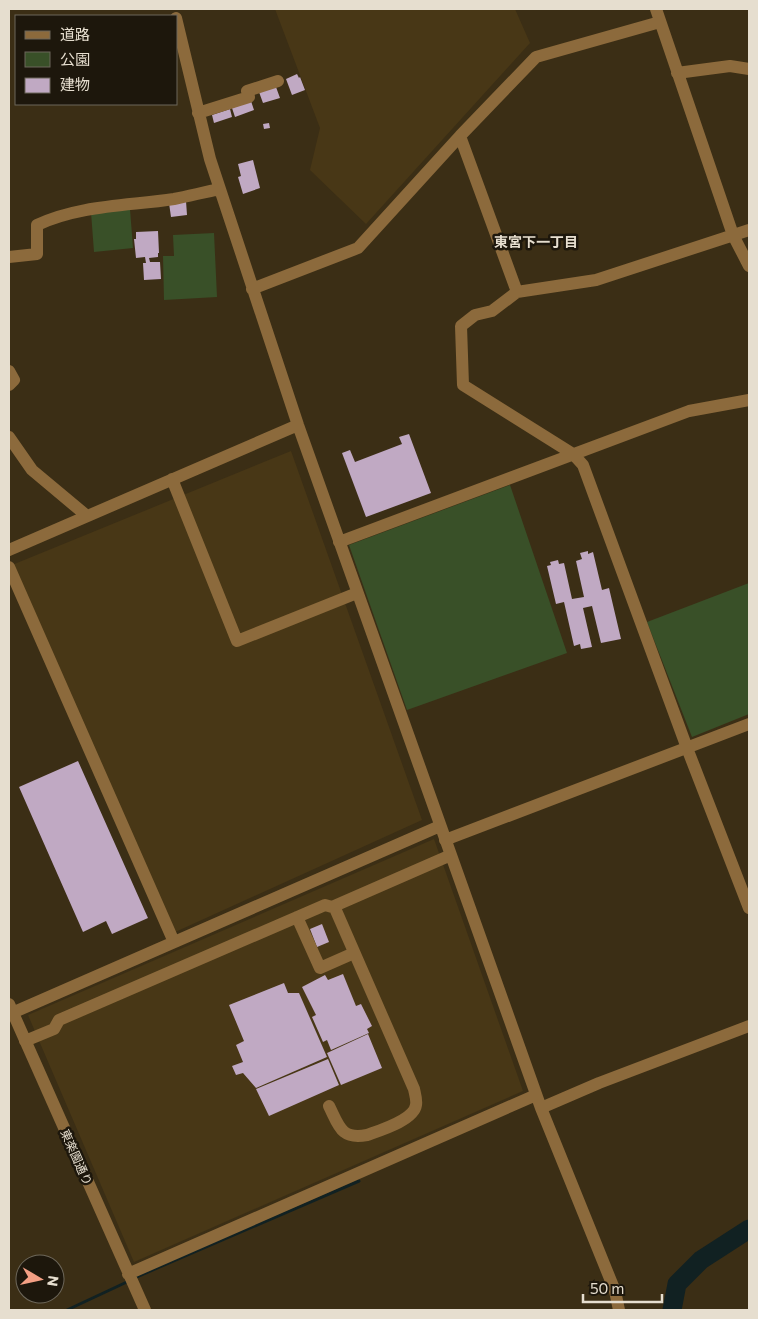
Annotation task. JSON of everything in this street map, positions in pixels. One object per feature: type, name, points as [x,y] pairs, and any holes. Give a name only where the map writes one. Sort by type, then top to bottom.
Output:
[{"type":"street","points":[[656,9],[732,235],[749,266]]},
{"type":"street","points":[[252,288],[358,248],[460,136],[536,57],[660,22]]},
{"type":"street","points":[[178,26],[198,113],[220,189],[298,425],[536,1095],[614,1291],[618,1310]]},
{"type":"street","points":[[677,73],[730,66],[749,69]]},
{"type":"street","points":[[198,113],[249,97],[247,92],[278,81]]},
{"type":"street","points":[[460,136],[517,292]]},
{"type":"street","points":[[9,257],[37,254],[37,225],[53,217],[92,208],[173,199],[220,189]]},
{"type":"street","points":[[749,230],[596,280],[517,292],[492,311],[476,315],[461,326],[464,384],[573,454],[583,465],[749,908]]},
{"type":"street","points":[[9,371],[14,380],[9,385]]},
{"type":"street","points":[[339,542],[689,411],[749,400]]},
{"type":"street","points":[[9,550],[298,425]]},
{"type":"street","points":[[9,437],[32,470],[88,516]]},
{"type":"street","points":[[172,479],[237,641],[358,593]]},
{"type":"street","points":[[9,567],[174,942]]},
{"type":"street","points":[[445,840],[749,724]]},
{"type":"street","points":[[11,1008],[174,942],[440,826]]},
{"type":"street","points":[[25,1042],[54,1029],[59,1020],[297,917],[325,906],[334,906],[451,855]]},
{"type":"street","points":[[329,1106],[342,1131],[347,1135],[360,1137],[367,1136],[408,1118],[414,1112],[416,1104],[414,1089],[334,906]]},
{"type":"street","points":[[297,917],[320,968],[354,953]]},
{"type":"street","name":"東楽園通り","points":[[11,1008],[145,1310]]},
{"type":"street","points":[[541,1108],[599,1083],[749,1026]]},
{"type":"street","points":[[128,1274],[536,1095]]},
{"type":"shaded area","points":[[275,9],[515,9],[530,43],[366,224],[310,170],[320,128]]},
{"type":"shaded area","points":[[291,451],[422,820],[173,933],[12,565]]},
{"type":"shaded area","points":[[434,839],[523,1091],[134,1262],[28,1015]]},
{"type":"green space","points":[[130,209],[133,248],[94,252],[91,212]]},
{"type":"green space","points":[[214,233],[217,297],[164,300],[163,256],[174,256],[173,235]]},
{"type":"green space","points":[[510,485],[567,653],[407,710],[349,545]]},
{"type":"green space","points":[[749,583],[749,714],[692,737],[647,622]]},
{"type":"building","points":[[297,74],[305,90],[292,95],[286,79]]},
{"type":"building","points":[[276,87],[280,98],[263,103],[259,92]]},
{"type":"building","points":[[251,101],[254,110],[235,117],[232,108]]},
{"type":"building","points":[[230,109],[232,117],[214,123],[212,115]]},
{"type":"building","points":[[269,123],[270,128],[264,129],[263,124]]},
{"type":"building","points":[[253,160],[260,188],[243,194],[238,177],[241,176],[238,164]]},
{"type":"building","points":[[186,201],[187,215],[171,217],[169,203]]},
{"type":"building","points":[[158,231],[158,257],[149,258],[150,262],[160,262],[161,279],[144,280],[143,263],[146,263],[145,257],[136,258],[134,239],[136,239],[136,232]]},
{"type":"building","points":[[409,434],[431,493],[366,517],[342,453],[350,450],[355,462],[402,444],[399,437]]},
{"type":"building","points":[[588,551],[588,554],[593,552],[602,590],[609,588],[621,639],[601,643],[592,606],[583,608],[592,647],[581,649],[580,644],[574,646],[564,602],[556,604],[547,566],[551,565],[550,562],[558,560],[559,564],[564,563],[572,599],[584,597],[576,561],[582,559],[580,553]]},
{"type":"building","points":[[78,761],[148,918],[112,934],[106,921],[83,932],[19,787]]},
{"type":"building","points":[[322,924],[329,942],[317,947],[310,929]]},
{"type":"building","points":[[343,974],[356,1006],[361,1004],[372,1026],[367,1029],[369,1033],[331,1050],[327,1040],[323,1042],[312,1017],[316,1015],[302,987],[325,975],[328,980]]},
{"type":"building","points":[[284,983],[288,993],[299,993],[327,1057],[256,1088],[243,1073],[236,1075],[232,1066],[243,1062],[236,1045],[244,1041],[229,1005]]},
{"type":"building","points":[[368,1034],[382,1068],[341,1085],[327,1053]]},
{"type":"building","points":[[328,1059],[339,1085],[269,1116],[256,1089]]},
{"type":"waterway","points":[[134,1278],[359,1181]]},
{"type":"waterway","points":[[672,1310],[677,1284],[701,1260],[749,1229]]},
{"type":"waterway","points":[[67,1310],[129,1281]]},
{"type":"district","name":"東宮下一丁目","points":[[536,241]]}]
